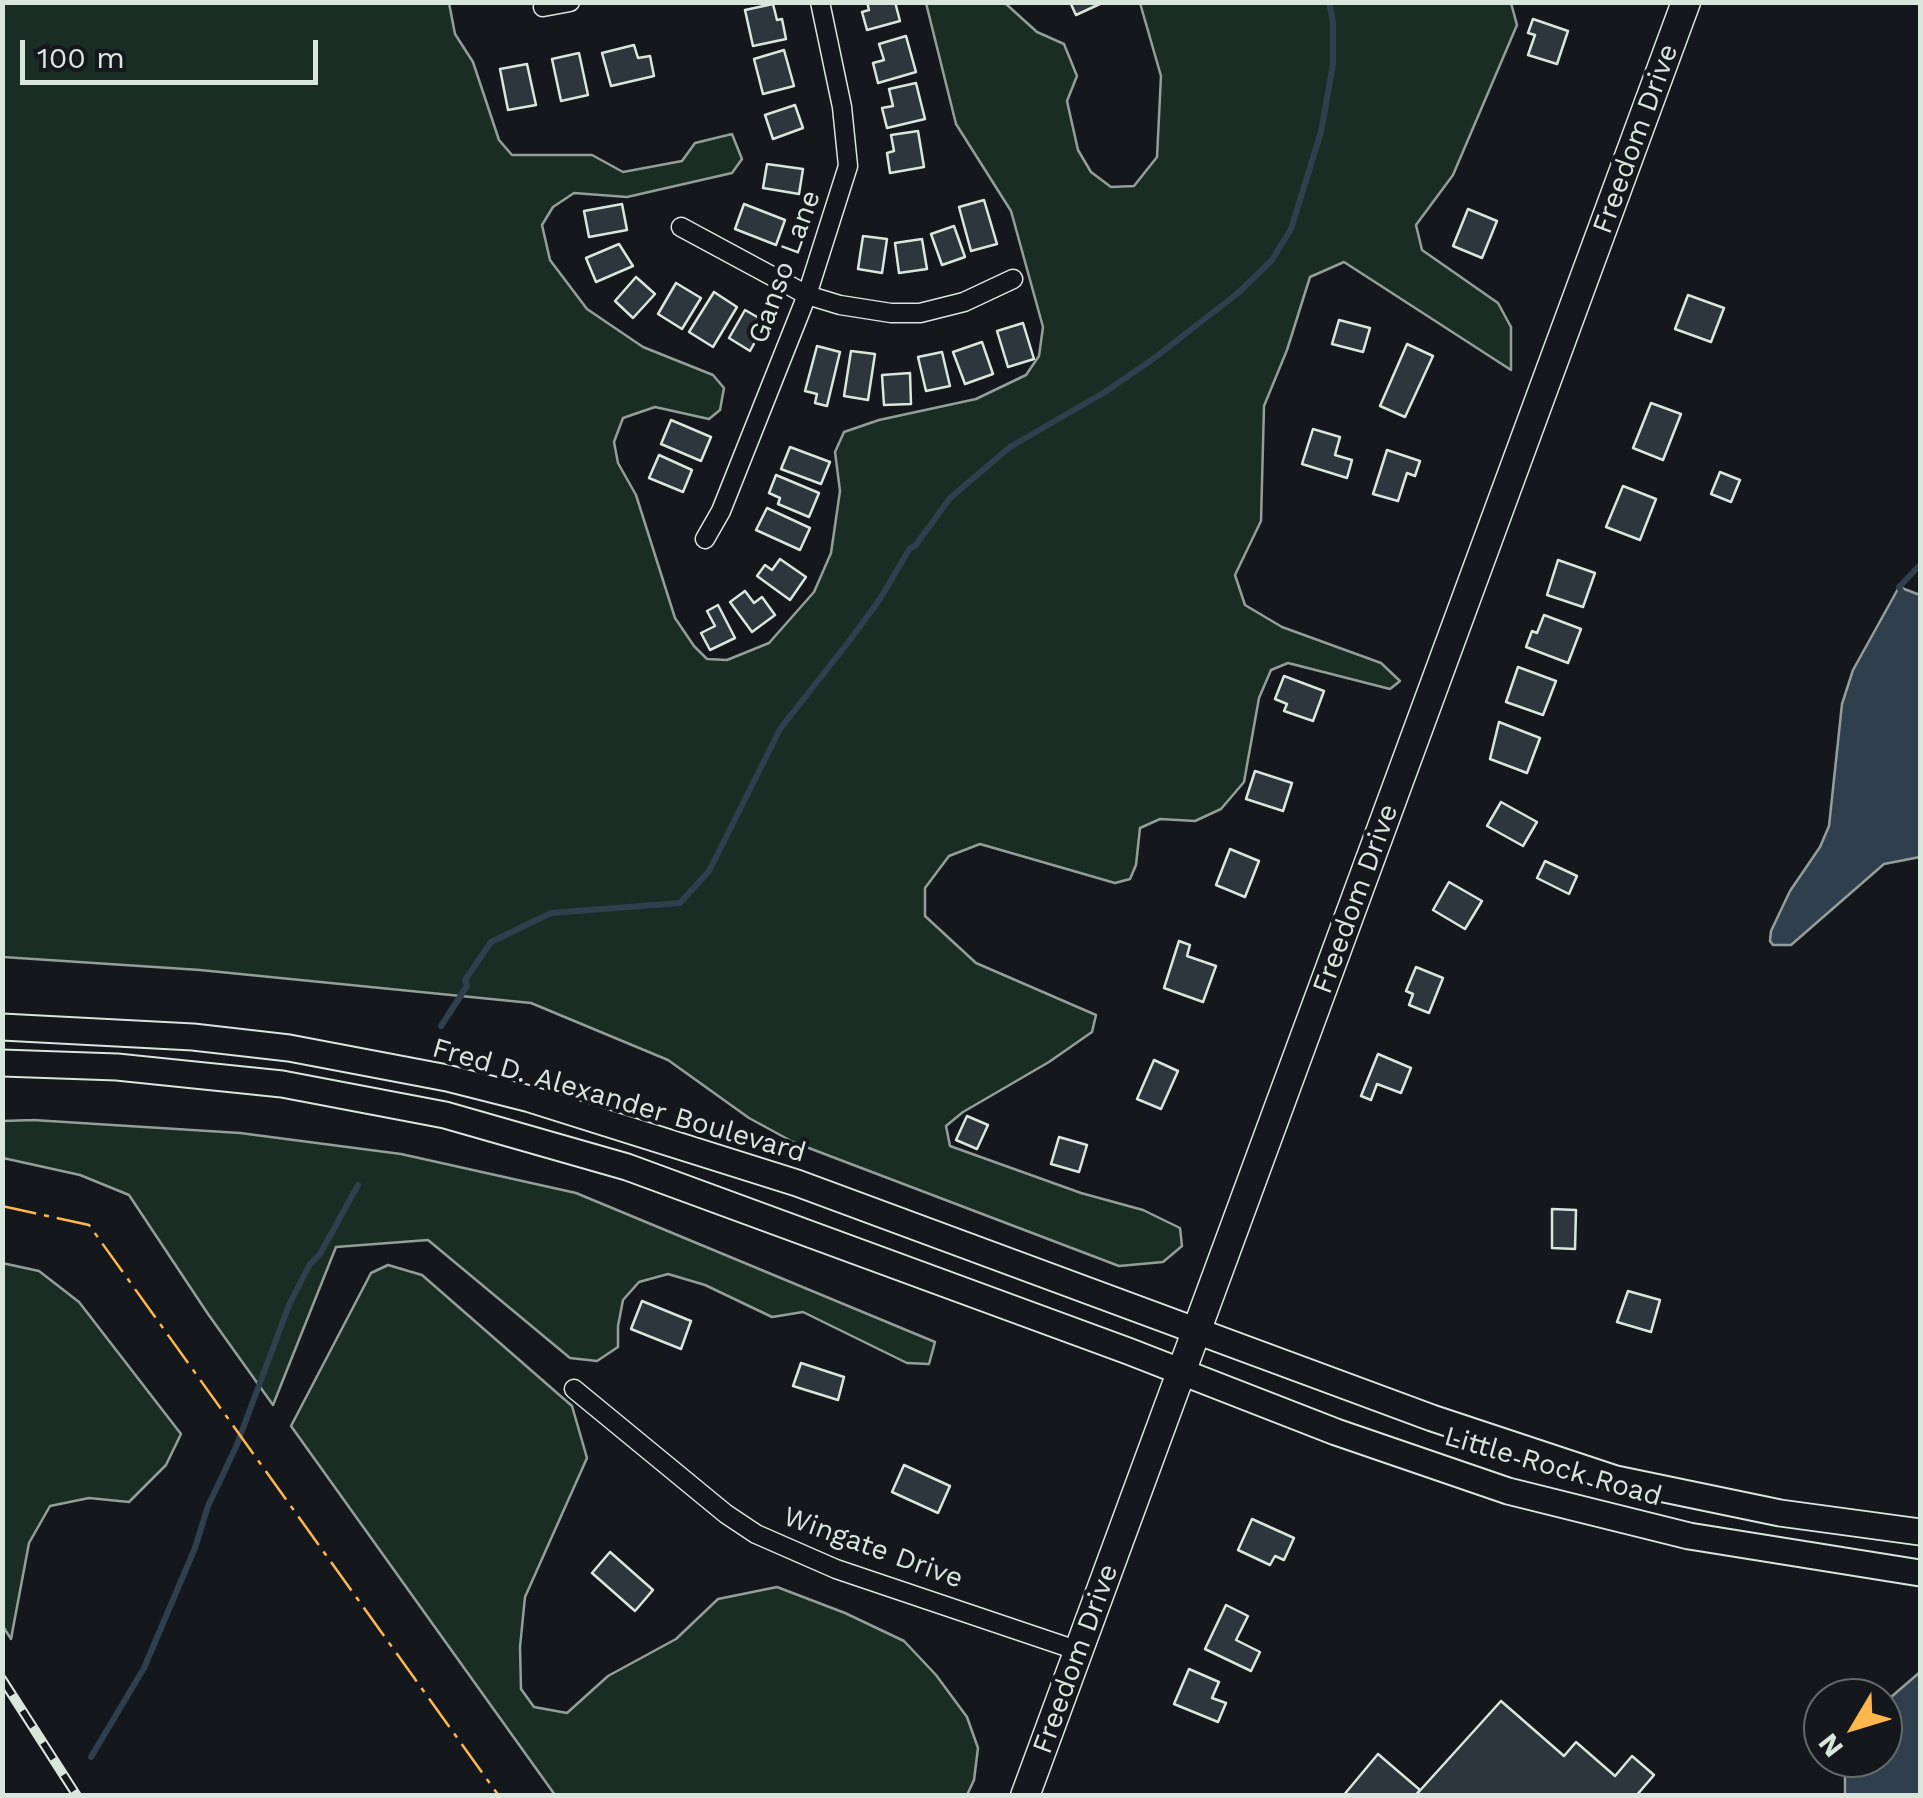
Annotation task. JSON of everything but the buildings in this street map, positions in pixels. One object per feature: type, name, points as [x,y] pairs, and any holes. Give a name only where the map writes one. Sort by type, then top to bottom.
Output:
[{"type":"main road","name":"Freedom Drive","points":[[1025,1796],[1686,2]]},
{"type":"main road","name":"Fred D. Alexander Boulevard","points":[[2,1026],[193,1037],[289,1048],[448,1078],[530,1099],[797,1183],[1196,1331]]},
{"type":"main road","points":[[2,1063],[117,1067],[282,1084],[445,1115],[627,1167],[1182,1373]]},
{"type":"main road","name":"Little Rock Road","points":[[1196,1331],[1432,1418],[1616,1479],[1686,1496],[1852,1525],[1920,1532]]},
{"type":"main road","name":"Little Rock Road","points":[[1182,1373],[1336,1432],[1508,1491],[1689,1536],[1920,1573]]},
{"type":"street","points":[[543,7],[570,2]]},
{"type":"street","name":"Ganso Lane","points":[[705,539],[721,511],[806,295],[848,166],[842,107],[820,2]]},
{"type":"street","points":[[681,227],[806,295],[891,314],[920,313],[964,302],[1014,279]]},
{"type":"street","name":"Wingate Drive","points":[[574,1388],[711,1503],[756,1534],[836,1568],[1079,1651]]},
{"type":"green space","points":[[2,3],[449,3],[455,34],[473,62],[499,140],[512,155],[592,155],[623,172],[682,161],[695,143],[732,134],[742,159],[732,173],[627,197],[574,193],[553,207],[542,225],[550,260],[587,309],[643,347],[713,375],[724,388],[720,410],[709,419],[655,407],[623,418],[614,442],[618,463],[636,495],[675,618],[707,659],[727,660],[769,643],[814,592],[831,553],[840,491],[835,452],[844,432],[879,420],[976,399],[1026,375],[1039,356],[1043,327],[1011,211],[956,124],[926,3],[1005,3],[1037,32],[1064,44],[1077,76],[1067,101],[1078,150],[1091,172],[1111,187],[1134,186],[1157,157],[1161,76],[1140,3],[1511,3],[1517,25],[1453,175],[1416,225],[1422,250],[1498,303],[1511,327],[1511,370],[1344,262],[1310,277],[1264,406],[1261,521],[1235,575],[1245,605],[1282,627],[1381,663],[1400,681],[1390,689],[1288,663],[1271,670],[1259,698],[1244,782],[1221,809],[1195,821],[1160,819],[1140,828],[1136,865],[1130,879],[1115,883],[980,844],[949,856],[925,888],[925,916],[976,963],[1096,1015],[1092,1032],[946,1126],[950,1146],[1081,1193],[1143,1210],[1180,1228],[1182,1246],[1163,1262],[1119,1266],[793,1142],[749,1118],[668,1060],[531,1003],[200,970],[3,957]]},
{"type":"green space","points":[[3,1121],[240,1133],[401,1154],[576,1193],[935,1342],[929,1364],[907,1363],[803,1312],[772,1317],[705,1285],[668,1274],[639,1282],[623,1300],[618,1347],[597,1361],[570,1358],[428,1240],[336,1247],[273,1405],[129,1195],[80,1175],[3,1158]]},
{"type":"green space","points":[[2,1263],[39,1271],[79,1302],[181,1434],[166,1465],[129,1502],[89,1498],[50,1506],[29,1543],[11,1639],[2,1625]]},
{"type":"green space","points":[[388,1265],[422,1275],[572,1406],[587,1458],[525,1597],[521,1689],[534,1707],[567,1713],[608,1676],[676,1639],[718,1599],[777,1587],[904,1641],[936,1675],[967,1717],[978,1748],[974,1780],[967,1795],[555,1795],[291,1426],[371,1273]]},
{"type":"water","points":[[1899,587],[1920,595],[1920,857],[1884,864],[1791,945],[1773,945],[1771,931],[1829,826],[1842,704],[1853,670]]},
{"type":"water","points":[[1920,1672],[1920,1795],[1845,1795],[1845,1778],[1903,1778],[1903,1687]]},
{"type":"waterway","points":[[441,1026],[491,942],[551,913],[680,903],[709,871],[780,729],[850,640],[910,548],[950,498],[1010,447],[1153,359],[1238,293],[1272,260],[1291,229],[1321,132],[1333,64],[1329,2]]},
{"type":"waterway","points":[[1902,593],[1899,587],[1920,565]]},
{"type":"waterway","points":[[91,1757],[144,1668],[195,1548],[208,1506],[236,1447],[289,1305],[358,1185]]},
{"type":"railway","points":[[2,1679],[77,1796]]},
{"type":"power","points":[[2,1206],[89,1225],[499,1796]]}]
